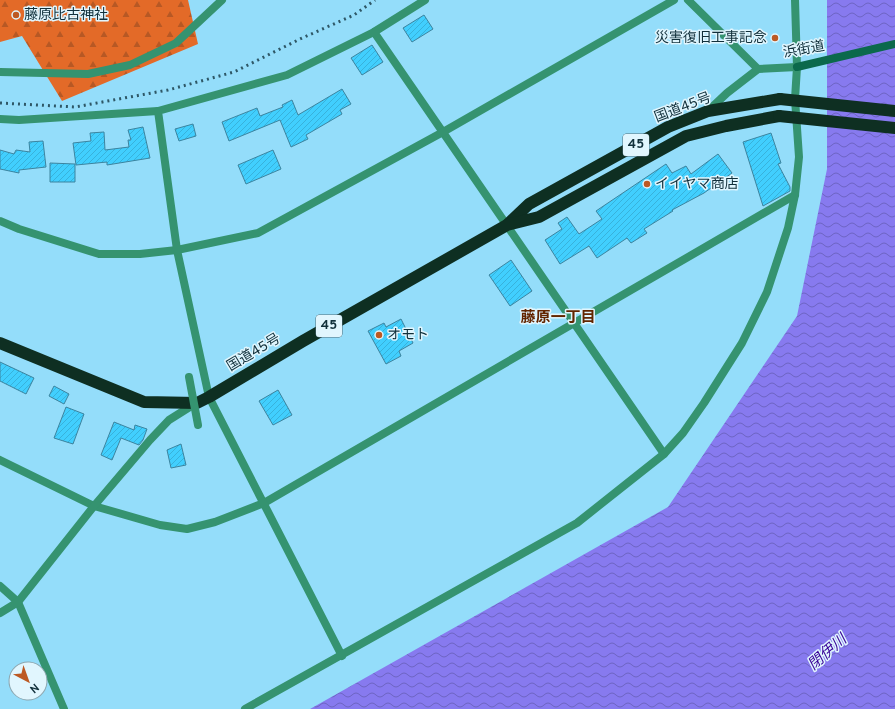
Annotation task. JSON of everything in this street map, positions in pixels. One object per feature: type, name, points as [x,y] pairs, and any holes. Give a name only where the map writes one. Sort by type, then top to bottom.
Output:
[{"type":"highway","name":"国道45号","points":[[0,343],[144,402],[197,402],[209,397],[304,340],[507,225],[529,204],[668,127],[708,111],[780,99],[895,111]]},
{"type":"highway","name":"国道45号","points":[[507,225],[539,217],[686,136],[726,126],[779,116],[895,128]]},
{"type":"street","points":[[0,72],[88,74],[130,65],[176,43],[222,0]]},
{"type":"street","points":[[0,119],[19,120],[158,111],[287,75],[374,32],[425,0]]},
{"type":"street","points":[[0,221],[19,229],[99,254],[140,254],[177,250],[258,233],[443,132],[674,0]]},
{"type":"street","points":[[688,0],[758,69],[727,93],[708,111]]},
{"type":"street","points":[[246,709],[577,523],[664,454],[683,433],[742,343],[767,292],[788,228],[795,195],[799,158],[795,99],[797,67],[795,0]]},
{"type":"street","points":[[374,32],[664,454]]},
{"type":"street","name":"浜街道","points":[[758,69],[797,67],[895,44]]},
{"type":"street","points":[[158,111],[177,250],[209,397],[342,656]]},
{"type":"street","points":[[0,460],[94,506],[160,525],[187,529],[215,522],[264,503],[795,195]]},
{"type":"street","points":[[189,376],[198,425]]},
{"type":"street","points":[[0,613],[18,602],[94,506],[150,440],[169,420],[197,402]]},
{"type":"street","points":[[0,586],[18,602],[64,709]]},
{"type":"green space","points":[[0,0],[188,0],[198,44],[62,101],[22,36],[0,42]]},
{"type":"water","name":"閉伊川","points":[[827,0],[895,0],[895,709],[310,709],[668,507],[797,316],[827,169]]},
{"type":"building","points":[[424,15],[433,29],[412,42],[403,28]]},
{"type":"building","points":[[372,45],[383,62],[362,75],[351,58]]},
{"type":"building","points":[[342,89],[351,104],[340,110],[342,114],[306,135],[308,139],[291,147],[280,120],[229,141],[222,122],[257,108],[260,116],[283,107],[282,105],[292,100],[298,115]]},
{"type":"building","points":[[193,124],[196,136],[179,141],[175,129]]},
{"type":"building","points":[[143,127],[150,158],[107,165],[107,162],[76,165],[73,143],[91,141],[90,133],[104,132],[105,150],[129,147],[128,140],[131,140],[128,130]]},
{"type":"building","points":[[771,133],[781,163],[778,164],[790,187],[790,191],[763,206],[743,142]]},
{"type":"building","points":[[43,141],[46,167],[19,170],[19,173],[0,169],[0,150],[14,154],[16,150],[30,152],[29,142]]},
{"type":"building","points":[[273,150],[281,169],[246,184],[238,165]]},
{"type":"building","points":[[718,154],[732,173],[704,193],[672,210],[673,211],[644,229],[647,233],[631,243],[627,238],[597,258],[589,246],[560,264],[545,240],[562,229],[558,223],[567,217],[579,234],[602,219],[596,211],[666,164],[672,173],[686,166],[691,174]]},
{"type":"building","points":[[50,163],[75,164],[75,182],[50,182]]},
{"type":"building","points":[[511,260],[532,291],[510,306],[489,275]]},
{"type":"building","points":[[401,319],[413,343],[399,351],[401,356],[386,364],[368,331],[384,323],[386,327]]},
{"type":"building","points":[[0,362],[34,378],[26,394],[0,381]]},
{"type":"building","points":[[54,386],[69,394],[64,404],[49,396]]},
{"type":"building","points":[[278,390],[292,415],[273,425],[259,401]]},
{"type":"building","points":[[66,407],[84,414],[73,444],[54,438]]},
{"type":"building","points":[[114,422],[134,430],[135,425],[147,429],[143,440],[139,445],[121,438],[112,460],[101,455]]},
{"type":"building","points":[[181,444],[186,465],[171,468],[167,450]]},
{"type":"railway","points":[[0,103],[75,107],[168,90],[234,72],[300,39],[354,15],[375,0]]},
{"type":"place","name":"藤原比古神社","points":[[16,15]]},
{"type":"place","name":"災害復旧工事記念","points":[[775,38]]},
{"type":"place","name":"イイヤマ商店","points":[[647,184]]},
{"type":"place","name":"オモト","points":[[379,335]]},
{"type":"district","name":"藤原一丁目","points":[[558,318]]}]
